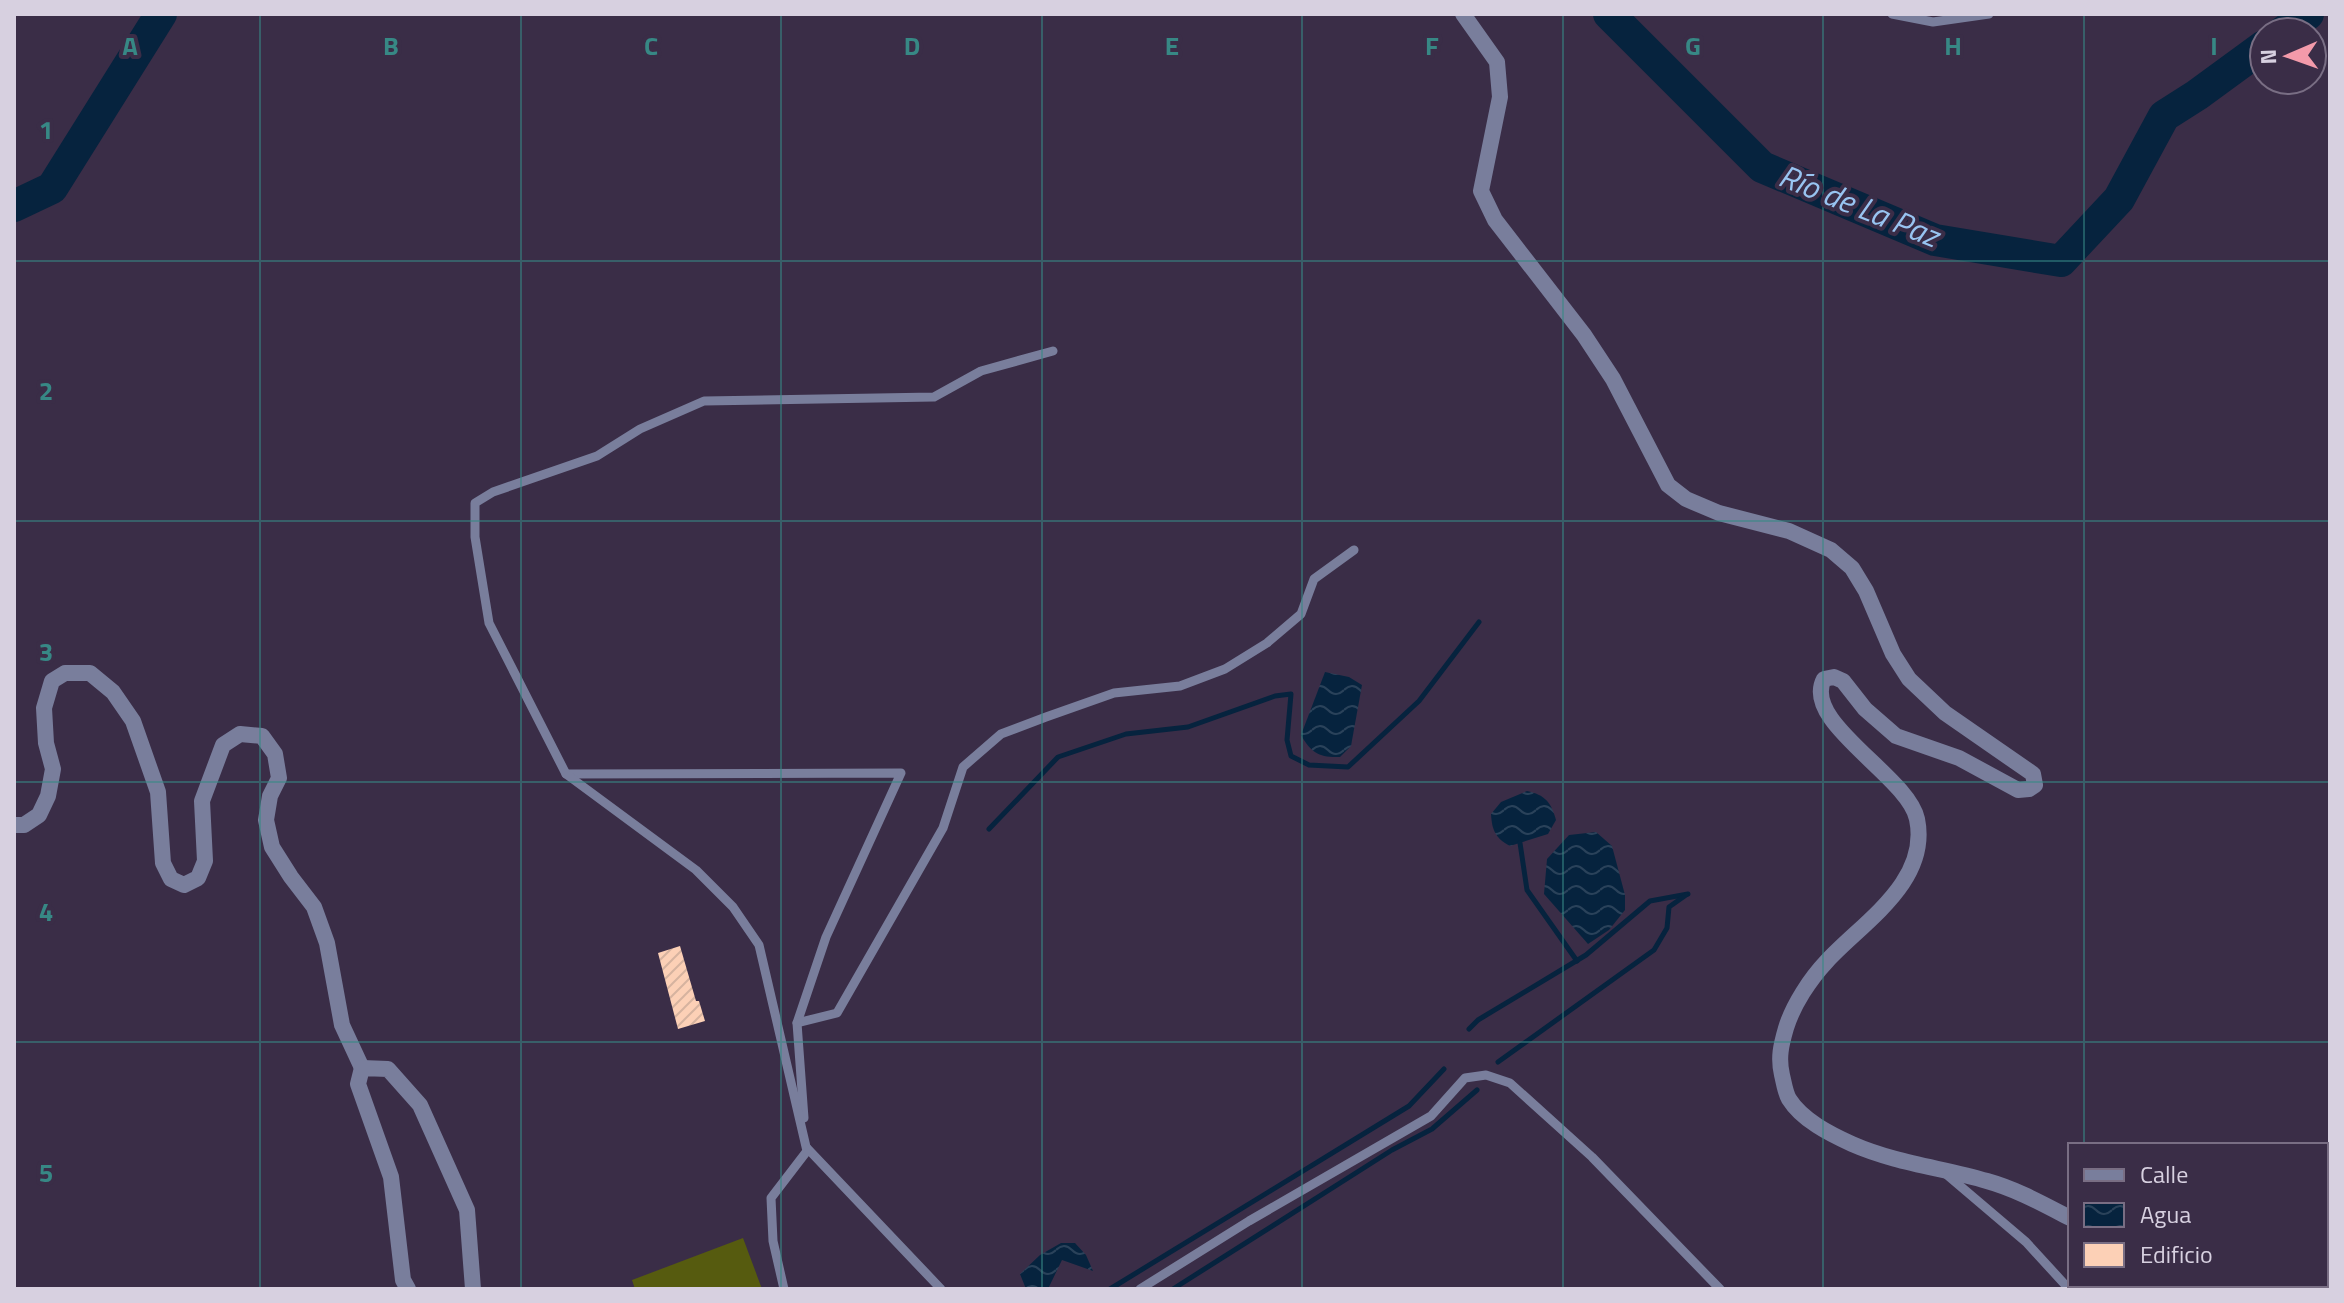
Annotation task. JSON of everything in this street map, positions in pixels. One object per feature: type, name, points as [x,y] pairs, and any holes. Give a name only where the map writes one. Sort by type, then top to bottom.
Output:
[{"type":"street","points":[[1463,14],[1497,62],[1500,97],[1481,191],[1495,220],[1584,335],[1613,379],[1668,485],[1686,499],[1719,513],[1789,531],[1831,550],[1852,568],[1866,591],[1893,654],[1909,679],[1945,713],[2033,774],[2035,785],[2018,790],[1959,758],[1896,736],[1865,709],[1843,681],[1834,677],[1824,679],[1820,696],[1838,728],[1907,798],[1917,819],[1917,843],[1914,863],[1898,890],[1826,962],[1791,1011],[1780,1045],[1779,1064],[1788,1098],[1805,1117],[1840,1139],[1874,1154],[1991,1182],[2035,1199],[2068,1217]]},
{"type":"street","points":[[14,825],[24,825],[39,815],[48,796],[53,769],[46,743],[44,708],[52,681],[65,673],[90,673],[113,692],[133,721],[158,792],[163,863],[171,879],[184,885],[198,878],[205,861],[202,801],[223,745],[240,734],[262,736],[275,754],[279,778],[270,796],[266,820],[272,847],[314,907],[327,943],[342,1025],[362,1068],[358,1084],[391,1177],[403,1280],[408,1289]]},
{"type":"street","points":[[362,1068],[388,1069],[420,1105],[467,1210],[473,1289]]},
{"type":"lane","points":[[1892,14],[1933,22],[1989,14]]},
{"type":"lane","points":[[941,1289],[807,1151],[766,965],[759,945],[733,907],[696,870],[566,774],[489,623],[475,537],[475,503],[493,492],[597,456],[640,429],[704,401],[934,397],[981,371],[1053,351]]},
{"type":"lane","points":[[797,1023],[837,1013],[943,828],[963,767],[1001,734],[1114,693],[1180,686],[1225,669],[1267,643],[1301,614],[1314,579],[1354,550]]},
{"type":"lane","points":[[566,774],[901,773],[826,937],[797,1023],[807,1151],[771,1198],[773,1241],[784,1289]]},
{"type":"lane","points":[[1140,1289],[1249,1221],[1431,1116],[1465,1078],[1486,1075],[1510,1083],[1592,1157],[1720,1289]]},
{"type":"lane","points":[[1938,1168],[2026,1242],[2069,1289]]},
{"type":"shaded area","points":[[743,1238],[762,1289],[635,1289],[632,1280]]},
{"type":"water","points":[[1325,672],[1349,677],[1362,685],[1351,746],[1340,757],[1317,753],[1301,735]]},
{"type":"water","points":[[1527,791],[1546,800],[1556,820],[1548,834],[1510,846],[1495,833],[1491,814],[1501,802]]},
{"type":"water","points":[[1596,832],[1612,846],[1625,895],[1625,910],[1609,930],[1588,944],[1544,894],[1547,859],[1569,835]]},
{"type":"water","points":[[1061,1243],[1075,1243],[1086,1255],[1093,1271],[1062,1260],[1048,1289],[1026,1289],[1020,1274],[1040,1255]]},
{"type":"building","points":[[680,946],[705,1021],[678,1029],[658,953]]},
{"type":"waterway","name":"Río de La Paz","points":[[14,206],[52,188],[161,14]]},
{"type":"waterway","name":"Río de La Paz","points":[[1609,14],[1762,167],[1935,240],[2061,261],[2119,199],[2164,116],[2248,58]]},
{"type":"waterway","points":[[989,829],[1058,757],[1126,734],[1188,727],[1275,696],[1291,694],[1287,740],[1291,756],[1309,765],[1348,767],[1419,701],[1479,622]]},
{"type":"waterway","points":[[1520,843],[1527,890],[1577,961]]},
{"type":"waterway","points":[[1469,1029],[1478,1020],[1586,955],[1650,901],[1688,894]]},
{"type":"waterway","points":[[1498,1062],[1654,950],[1667,928],[1669,907],[1686,895]]},
{"type":"waterway","points":[[1110,1289],[1409,1106],[1444,1069]]},
{"type":"waterway","points":[[1173,1289],[1392,1150],[1432,1129],[1477,1090]]}]
